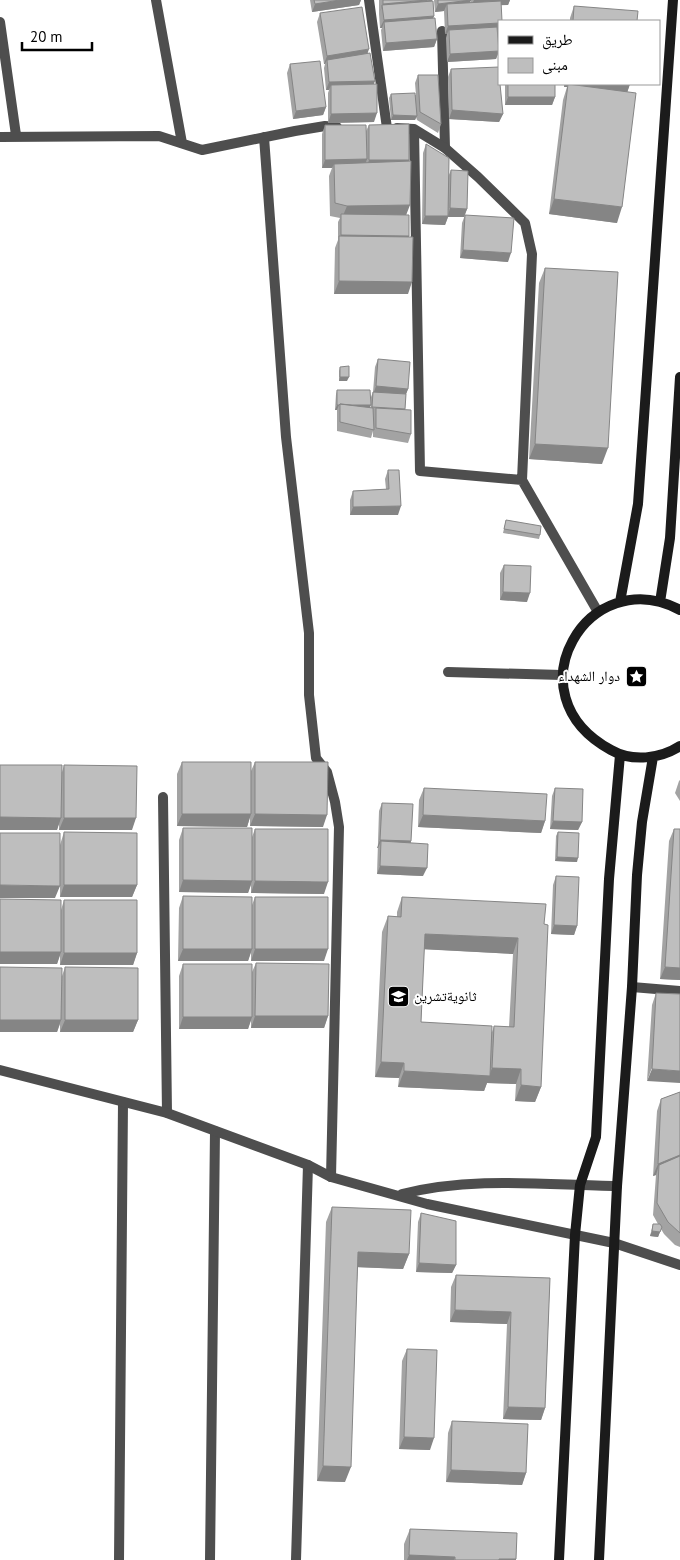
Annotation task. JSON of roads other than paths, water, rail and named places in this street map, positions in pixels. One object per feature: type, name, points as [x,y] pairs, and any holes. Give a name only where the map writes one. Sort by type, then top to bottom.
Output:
[{"type":"main road","points":[[620,602],[638,504],[673,0]]},
{"type":"main road","points":[[660,602],[670,538],[680,377]]},
{"type":"main road","points":[[680,610],[660,602],[640,599],[620,602],[598,612],[579,629],[567,651],[562,675],[565,700],[576,722],[592,740],[620,755],[653,757],[680,746]]},
{"type":"main road","points":[[559,1560],[575,1235],[580,1185],[596,1137],[609,879],[620,755]]},
{"type":"main road","points":[[599,1560],[617,1186],[632,987],[641,830],[653,757]]},
{"type":"street","points":[[156,0],[182,143]]},
{"type":"street","points":[[369,0],[383,128],[414,129],[445,148],[525,223],[532,254],[522,480],[598,612]]},
{"type":"street","points":[[0,22],[16,135]]},
{"type":"street","points":[[442,31],[445,148]]},
{"type":"street","points":[[0,137],[16,135],[159,136],[202,150],[325,126],[348,128]]},
{"type":"street","points":[[414,129],[420,471],[522,480]]},
{"type":"street","points":[[264,137],[286,436],[309,634],[309,695],[316,758],[327,772],[339,827],[331,1176]]},
{"type":"street","points":[[448,672],[562,675]]},
{"type":"street","points":[[163,797],[167,1113]]},
{"type":"street","points":[[632,987],[680,991]]},
{"type":"street","points":[[0,1070],[167,1113],[308,1165],[331,1176],[427,1204],[614,1243],[680,1265]]},
{"type":"street","points":[[119,1560],[123,1102]]},
{"type":"street","points":[[210,1560],[215,1131]]},
{"type":"street","points":[[296,1560],[308,1165]]},
{"type":"street","points":[[401,1195],[429,1187],[509,1182],[617,1186]]},
{"type":"place","name":"دوار الشهداء","points":[[636,676]]},
{"type":"place","name":"ثانويةتشرين","points":[[398,996]]}]
